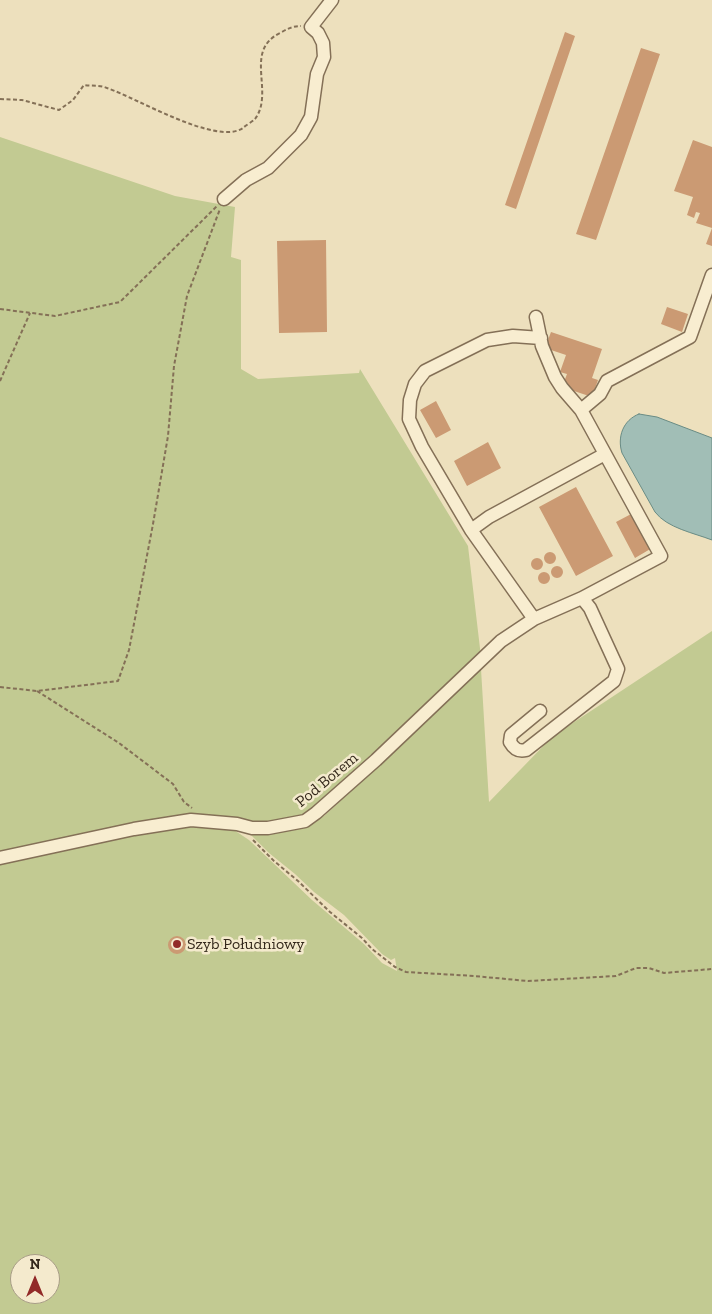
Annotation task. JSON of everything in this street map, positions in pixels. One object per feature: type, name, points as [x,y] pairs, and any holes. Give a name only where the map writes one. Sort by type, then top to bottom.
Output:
[{"type":"street","points":[[224,200],[246,180],[268,168],[301,135],[311,116],[317,74],[324,57],[323,43],[318,33],[311,27],[332,0]]},
{"type":"street","points":[[581,410],[600,394],[607,381],[690,336],[712,275]]},
{"type":"street","points":[[471,530],[489,517],[605,454],[581,410],[555,377],[541,338],[536,317]]},
{"type":"street","points":[[534,619],[471,530],[422,447],[410,420],[410,400],[415,384],[426,371],[487,340],[513,336],[541,338]]},
{"type":"street","name":"Pod Borem","points":[[0,858],[134,829],[191,820],[237,824],[252,828],[268,828],[305,821],[376,760],[501,641],[534,619],[582,598],[661,556],[605,454]]},
{"type":"street","points":[[540,711],[511,735],[510,742],[520,752],[526,750],[614,680],[618,669],[590,608],[582,598]]},
{"type":"path","points":[[0,99],[22,100],[59,110],[73,100],[84,85],[104,87],[203,128],[222,133],[240,130],[254,119],[262,104],[263,85],[260,70],[263,50],[271,37],[289,28],[298,26],[311,27]]},
{"type":"path","points":[[0,309],[55,316],[120,302],[224,200]]},
{"type":"path","points":[[0,687],[37,691],[118,681],[129,650],[153,524],[168,436],[174,366],[187,296],[224,200]]},
{"type":"path","points":[[0,381],[30,313]]},
{"type":"path","points":[[37,691],[119,743],[166,778],[173,784],[184,802],[208,821]]},
{"type":"path","points":[[251,838],[372,949],[395,967],[406,972],[483,976],[528,981],[616,976],[636,968],[649,968],[664,973],[712,969]]},
{"type":"green space","points":[[0,137],[175,196],[235,207],[231,257],[241,260],[241,369],[258,379],[359,373],[360,369],[468,546],[481,657],[312,813],[265,826],[187,815],[164,817],[0,854]]},
{"type":"green space","points":[[712,631],[712,1314],[0,1314],[0,861],[191,823],[231,828],[249,840],[312,900],[364,944],[382,963],[397,971],[395,958],[391,960],[382,954],[344,915],[314,892],[247,831],[263,834],[292,828],[324,816],[475,672],[481,669],[489,802],[553,736]]},
{"type":"water","points":[[639,414],[657,417],[712,438],[712,540],[674,526],[660,518],[655,512],[622,453],[620,441],[625,425]]},
{"type":"building","points":[[565,32],[575,36],[516,209],[505,205]]},
{"type":"building","points":[[641,48],[660,54],[596,240],[576,234]]},
{"type":"building","points":[[693,140],[712,147],[712,228],[696,223],[700,213],[696,212],[694,218],[687,215],[693,197],[674,191]]},
{"type":"building","points":[[712,228],[712,246],[706,244]]},
{"type":"building","points":[[326,240],[327,332],[279,333],[277,241]]},
{"type":"building","points":[[667,307],[688,314],[682,332],[661,324]]},
{"type":"building","points":[[551,332],[602,349],[592,378],[598,380],[592,397],[562,387],[567,374],[560,372],[566,355],[545,348]]},
{"type":"building","points":[[436,401],[451,430],[436,438],[420,410]]},
{"type":"building","points":[[488,442],[501,468],[467,486],[454,461]]},
{"type":"building","points":[[576,487],[613,556],[576,576],[539,507]]},
{"type":"building","points":[[633,513],[652,548],[635,558],[616,522]]},
{"type":"building","points":[[550,552],[556,558],[550,564],[544,558]]},
{"type":"building","points":[[537,558],[543,564],[537,570],[531,564]]},
{"type":"building","points":[[557,566],[563,572],[557,578],[551,572]]},
{"type":"building","points":[[544,572],[550,578],[544,584],[538,578]]},
{"type":"building","name":"Szyb Południowy","points":[[177,936],[183,939],[186,945],[183,951],[177,954],[171,951],[168,945],[171,939]]},
{"type":"place","name":"Szyb Południowy","points":[[177,944]]}]
